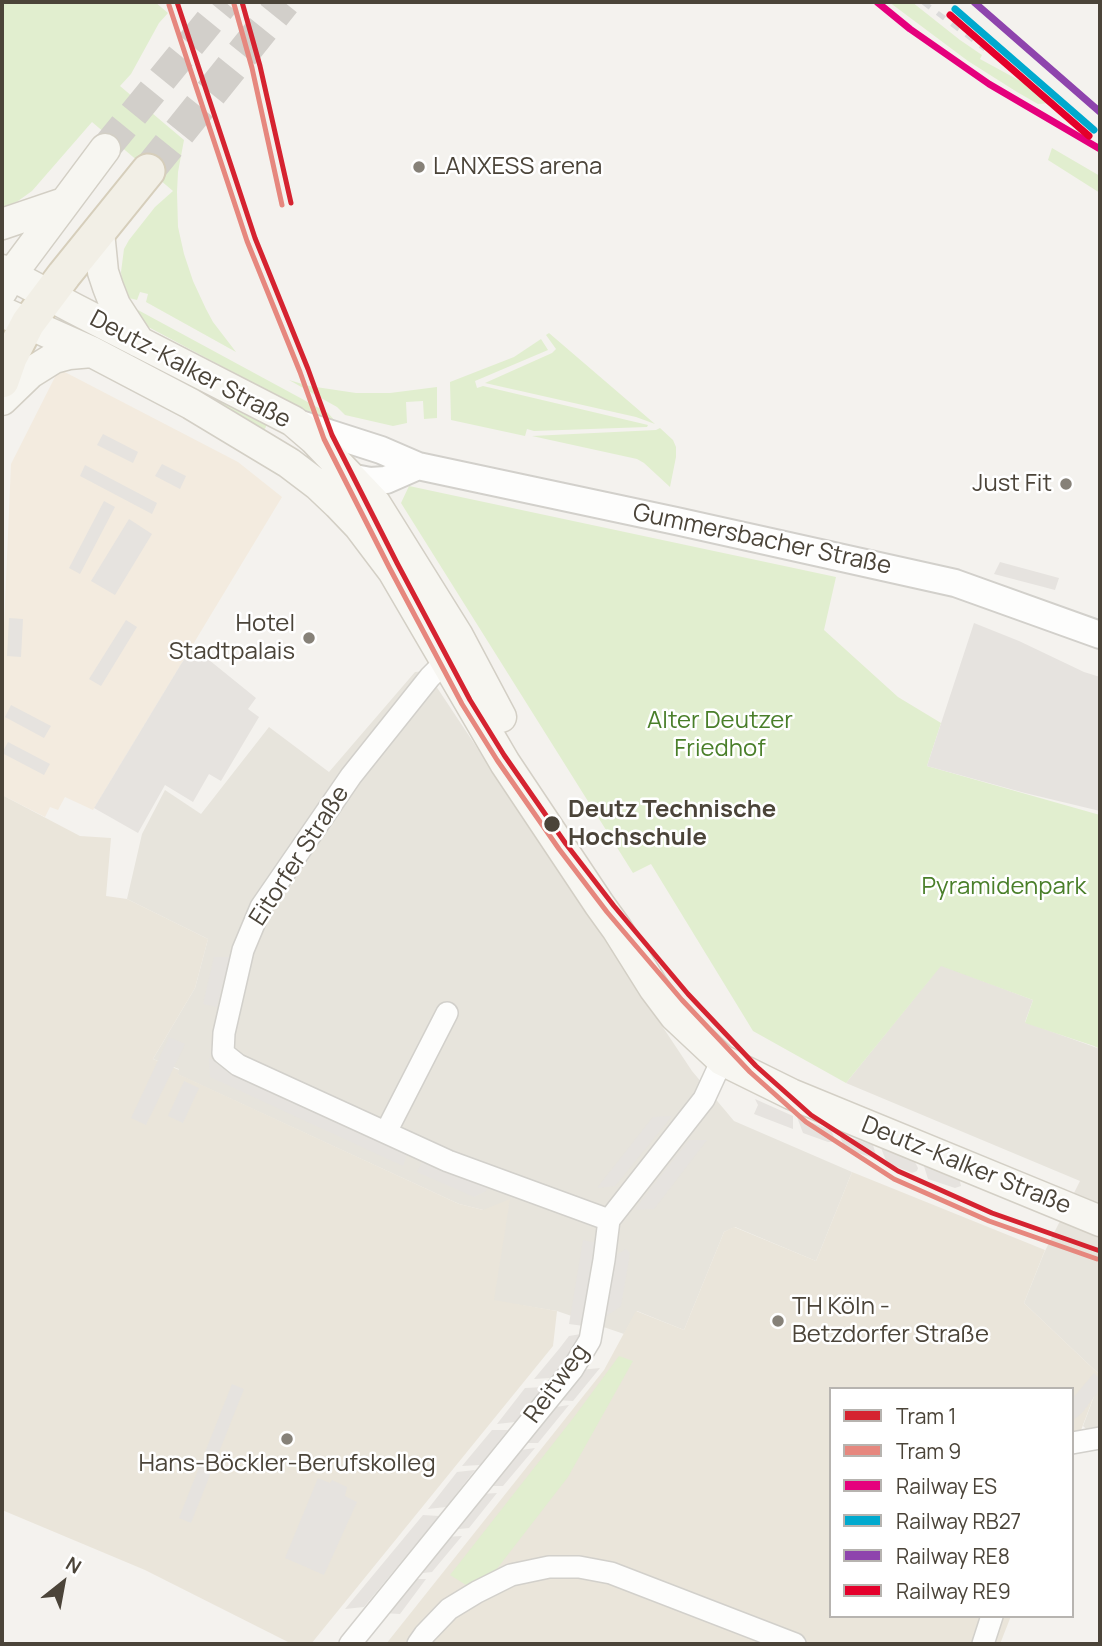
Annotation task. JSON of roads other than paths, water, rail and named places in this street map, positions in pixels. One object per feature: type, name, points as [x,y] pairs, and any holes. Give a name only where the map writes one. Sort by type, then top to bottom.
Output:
[{"type":"main road","points":[[5,279],[105,149]]},
{"type":"main road","points":[[2,381],[10,358],[15,318],[48,295],[148,171]]},
{"type":"main road","points":[[2,224],[64,203]]},
{"type":"main road","points":[[99,232],[107,287],[115,305],[139,342]]},
{"type":"main road","name":"Deutz-Kalker Straße","points":[[5,279],[48,295],[293,421],[351,477],[374,503],[452,648],[528,768],[545,821],[654,988],[675,1016],[723,1060],[791,1094],[1100,1221]]},
{"type":"main road","name":"Deutz-Kalker Straße","points":[[15,318],[92,352],[191,404],[289,463],[318,485],[359,526],[452,648]]},
{"type":"main road","points":[[2,400],[30,373],[48,361],[69,354],[92,352]]},
{"type":"street","name":"Gummersbacher Straße","points":[[293,421],[382,450],[418,467],[955,583],[1100,635]]},
{"type":"street","points":[[289,463],[370,481],[386,480],[418,467]]},
{"type":"street","name":"Eitorfer Straße","points":[[452,648],[351,776],[261,908],[243,950],[224,1033],[223,1053],[238,1065],[449,1161],[609,1220]]},
{"type":"street","points":[[386,1132],[447,1013]]},
{"type":"street","name":"Reitweg","points":[[350,1644],[578,1360],[590,1340],[609,1220],[704,1099],[723,1060]]},
{"type":"street","points":[[1074,1443],[1100,1438]]},
{"type":"street","points":[[418,1644],[449,1609],[511,1575],[549,1567],[579,1567],[611,1573],[795,1644]]},
{"type":"street","points":[[983,1644],[991,1618]]},
{"type":"tunnel","points":[[105,149],[225,2]]},
{"type":"tunnel","points":[[148,171],[284,2]]},
{"type":"railway","points":[[923,2],[985,49]]},
{"type":"tram line","name":"1","points":[[177,2],[255,238],[332,435],[470,700],[504,755],[566,844],[688,994],[756,1066],[811,1115],[898,1171],[992,1213],[1100,1251]]},
{"type":"tram line","name":"1","points":[[242,2],[260,66],[291,203]]},
{"type":"tram line","name":"9","points":[[234,4],[252,68],[282,205]]},
{"type":"tram line","name":"9","points":[[169,5],[247,241],[324,439],[462,704],[559,849],[607,912],[682,1000],[750,1072],[806,1122],[894,1179],[989,1221],[1097,1259]]},
{"type":"rail line","name":"ES","points":[[877,2],[910,29],[989,84],[1100,149]]},
{"type":"rail line","name":"RE8","points":[[974,2],[1100,112]]},
{"type":"rail line","name":"RB27","points":[[955,9],[1094,130]]},
{"type":"rail line","name":"RE9","points":[[950,15],[1089,136]]},
{"type":"place","name":"LANXESS arena","points":[[419,167]]},
{"type":"place","name":"Just Fit","points":[[1066,484]]},
{"type":"place","name":"Hotel Stadtpalais","points":[[309,638]]},
{"type":"place","name":"Deutz Technische Hochschule","points":[[552,824]]},
{"type":"place","name":"TH Köln - Betzdorfer Straße","points":[[778,1321]]},
{"type":"place","name":"Hans-Böckler-Berufskolleg","points":[[287,1439]]},
{"type":"park label","name":"Alter Deutzer Friedhof","points":[[720,735]]},
{"type":"park label","name":"Pyramidenpark","points":[[1004,887]]}]
